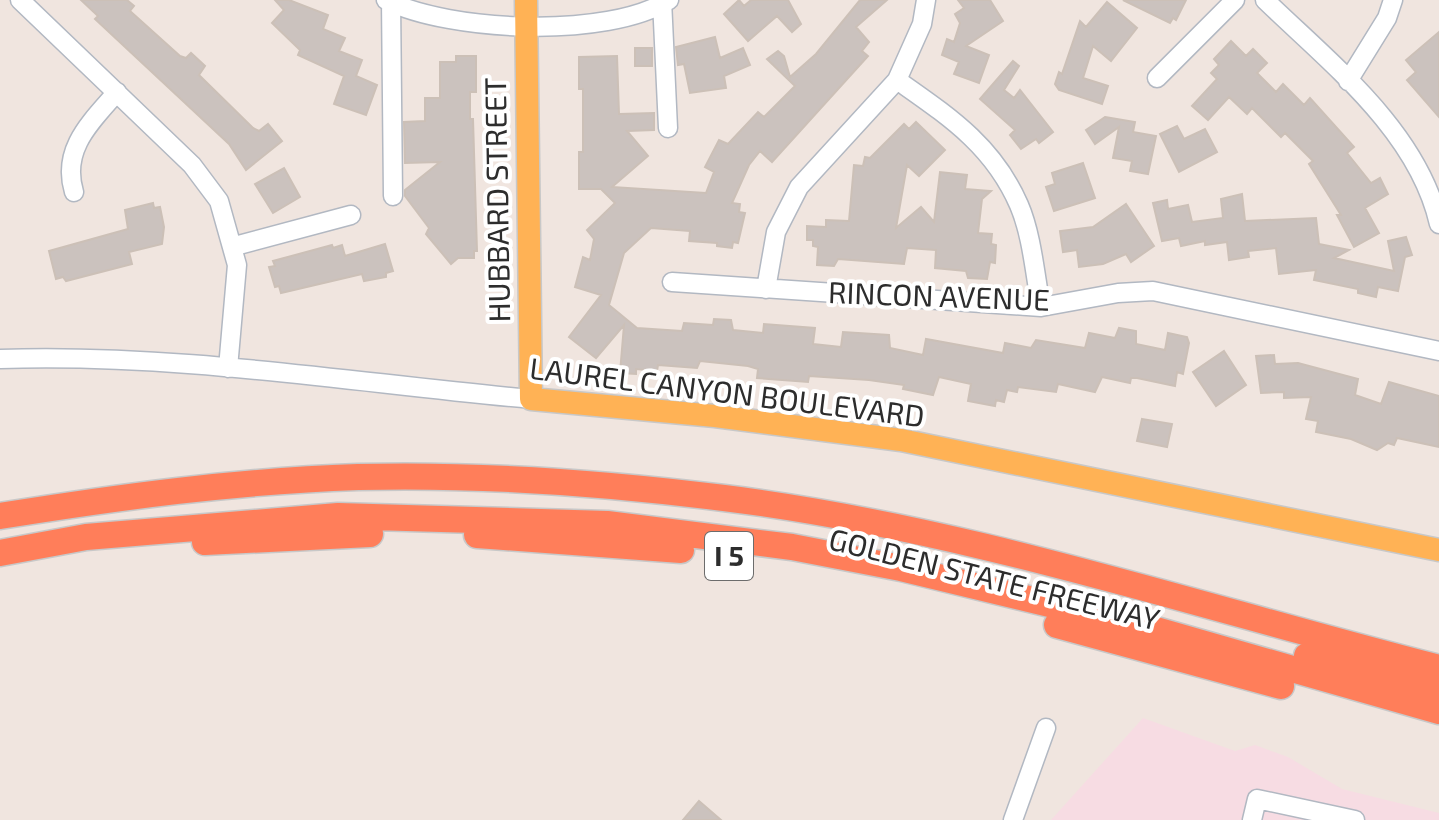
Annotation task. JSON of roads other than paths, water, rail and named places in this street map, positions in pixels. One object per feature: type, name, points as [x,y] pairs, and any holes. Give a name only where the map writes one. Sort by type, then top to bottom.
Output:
[{"type":"highway","name":"GOLDEN STATE FREEWAY","points":[[0,516],[133,495],[359,477],[520,482],[726,498],[984,547],[1439,668]]},
{"type":"highway","points":[[0,539],[106,521],[265,506],[407,500],[591,507],[867,545],[1439,691]]},
{"type":"highway","points":[[0,553],[86,537],[338,516],[607,524],[792,547],[901,568],[1149,628],[1439,711]]},
{"type":"highway","name":"GOLDEN STATE FREEWAY","points":[[0,570],[120,549],[351,533],[499,536],[655,547],[811,568],[957,598],[1439,729]]},
{"type":"main road","name":"HUBBARD STREET","points":[[526,0],[531,399]]},
{"type":"main road","name":"LAUREL CANYON BOULEVARD","points":[[531,399],[715,416],[901,440],[1439,550]]},
{"type":"street","points":[[20,0],[192,165],[219,201],[235,246],[237,265],[228,368]]},
{"type":"street","points":[[766,289],[776,232],[799,187],[897,80],[922,24],[926,0]]},
{"type":"street","points":[[1157,78],[1235,0]]},
{"type":"street","points":[[1265,0],[1348,81],[1401,141],[1434,202],[1439,224]]},
{"type":"street","points":[[1348,81],[1387,18],[1393,0]]},
{"type":"street","points":[[393,196],[389,1],[440,17],[526,25],[608,22],[664,2],[668,128]]},
{"type":"street","points":[[897,80],[966,128],[1001,171],[1020,207],[1041,307]]},
{"type":"street","points":[[74,192],[69,175],[71,157],[82,132],[117,92]]},
{"type":"street","points":[[235,246],[351,215]]},
{"type":"street","name":"RINCON AVENUE","points":[[672,282],[1041,307],[1118,293],[1153,291],[1439,350]]},
{"type":"street","name":"LAUREL CANYON BOULEVARD","points":[[0,359],[42,358],[228,368],[531,399]]},
{"type":"street","points":[[1013,820],[1046,728]]},
{"type":"street","points":[[1252,820],[1257,799],[1355,820]]}]
